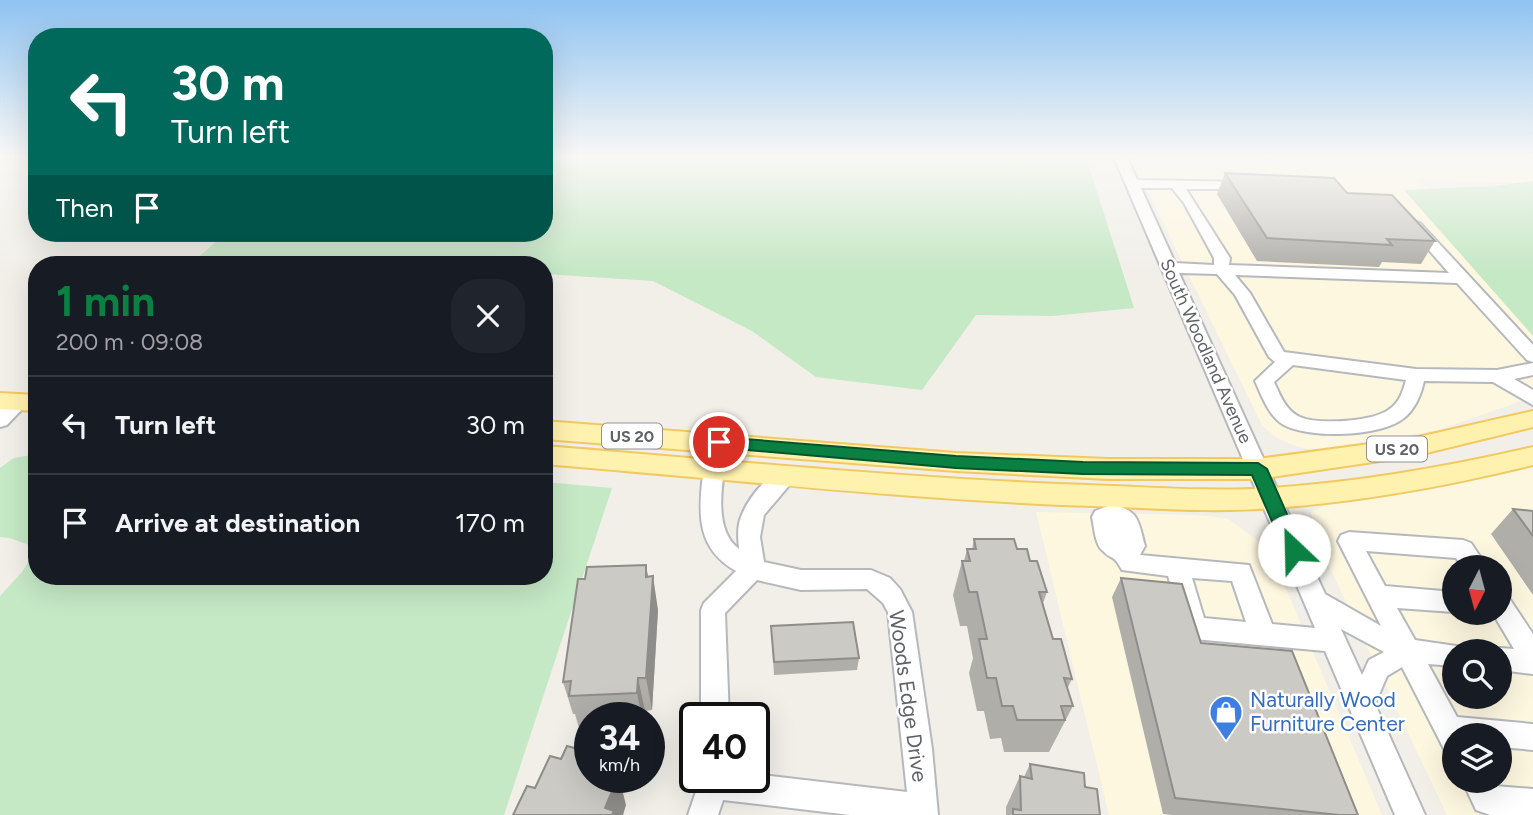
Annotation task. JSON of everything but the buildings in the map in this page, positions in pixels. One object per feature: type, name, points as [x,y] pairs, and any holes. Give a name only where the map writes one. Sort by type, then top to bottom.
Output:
[{"type":"main road","name":"US 20","points":[[553,431],[956,462],[1108,469],[1258,469],[1413,447],[1533,419]]},
{"type":"main road","name":"US 20","points":[[553,455],[1111,505],[1271,498],[1453,475],[1533,456]]},
{"type":"street","name":"South Woodland Avenue","points":[[1137,195],[1410,815]]},
{"type":"street","points":[[1184,195],[1222,258],[1221,269],[1242,293],[1278,356],[1416,375],[1497,376],[1533,369]]},
{"type":"street","points":[[1403,217],[1420,229],[1533,356]]},
{"type":"street","points":[[1169,268],[1462,278]]},
{"type":"street","points":[[1290,358],[1264,381],[1275,405],[1292,421],[1321,427],[1368,424],[1394,416],[1414,393],[1416,375]]},
{"type":"street","points":[[1497,376],[1533,400]]},
{"type":"street","points":[[0,420],[18,402]]},
{"type":"street","name":"Woods Edge Drive","points":[[719,442],[714,470],[714,530],[721,548],[753,569],[803,581],[862,578],[880,582],[892,594],[900,612],[918,749],[923,812]]},
{"type":"street","points":[[715,702],[713,610],[753,569],[748,543],[750,517],[759,500],[788,475]]},
{"type":"street","points":[[1111,505],[1126,518],[1134,546],[1127,554],[1130,564],[1241,572],[1263,634]]},
{"type":"street","points":[[1446,723],[1349,541],[1448,555]]},
{"type":"street","points":[[1177,568],[1194,628],[1333,641]]},
{"type":"street","points":[[1378,596],[1442,601]]},
{"type":"street","points":[[1316,601],[1364,630],[1408,651],[1442,654]]},
{"type":"street","points":[[1512,624],[1533,656]]},
{"type":"street","points":[[1361,705],[1378,668],[1408,651]]},
{"type":"street","points":[[1512,660],[1533,662]]},
{"type":"street","points":[[1512,736],[1533,737]]},
{"type":"street","points":[[770,789],[923,812]]},
{"type":"street","points":[[704,815],[711,793]]},
{"type":"street","points":[[1492,793],[1533,804]]},
{"type":"shaded area","points":[[1150,195],[1431,195],[1533,310],[1533,397],[1438,430],[1317,450],[1298,447],[1277,438],[1262,425]]},
{"type":"shaded area","points":[[1533,468],[1533,815],[1447,815],[1319,545],[1311,512],[1332,502],[1431,490]]},
{"type":"shaded area","points":[[1036,512],[1227,518],[1258,541],[1281,577],[1382,815],[1109,815]]},
{"type":"green space","points":[[553,195],[1098,195],[1134,308],[1052,316],[976,315],[922,390],[816,377],[752,331],[653,281],[553,275],[553,256],[200,256],[216,242],[553,242]]},
{"type":"green space","points":[[1408,195],[1533,195],[1533,336]]},
{"type":"green space","points":[[28,456],[28,545],[0,537],[0,468],[14,458]]},
{"type":"green space","points":[[553,483],[612,488],[504,815],[0,815],[0,596],[28,562],[28,585],[553,585]]},
{"type":"place","name":"Naturally Wood Furniture Center","points":[[1226,742]]},
{"type":"route","points":[[719,442],[956,462],[1108,469],[1258,469],[1294,550]]}]
